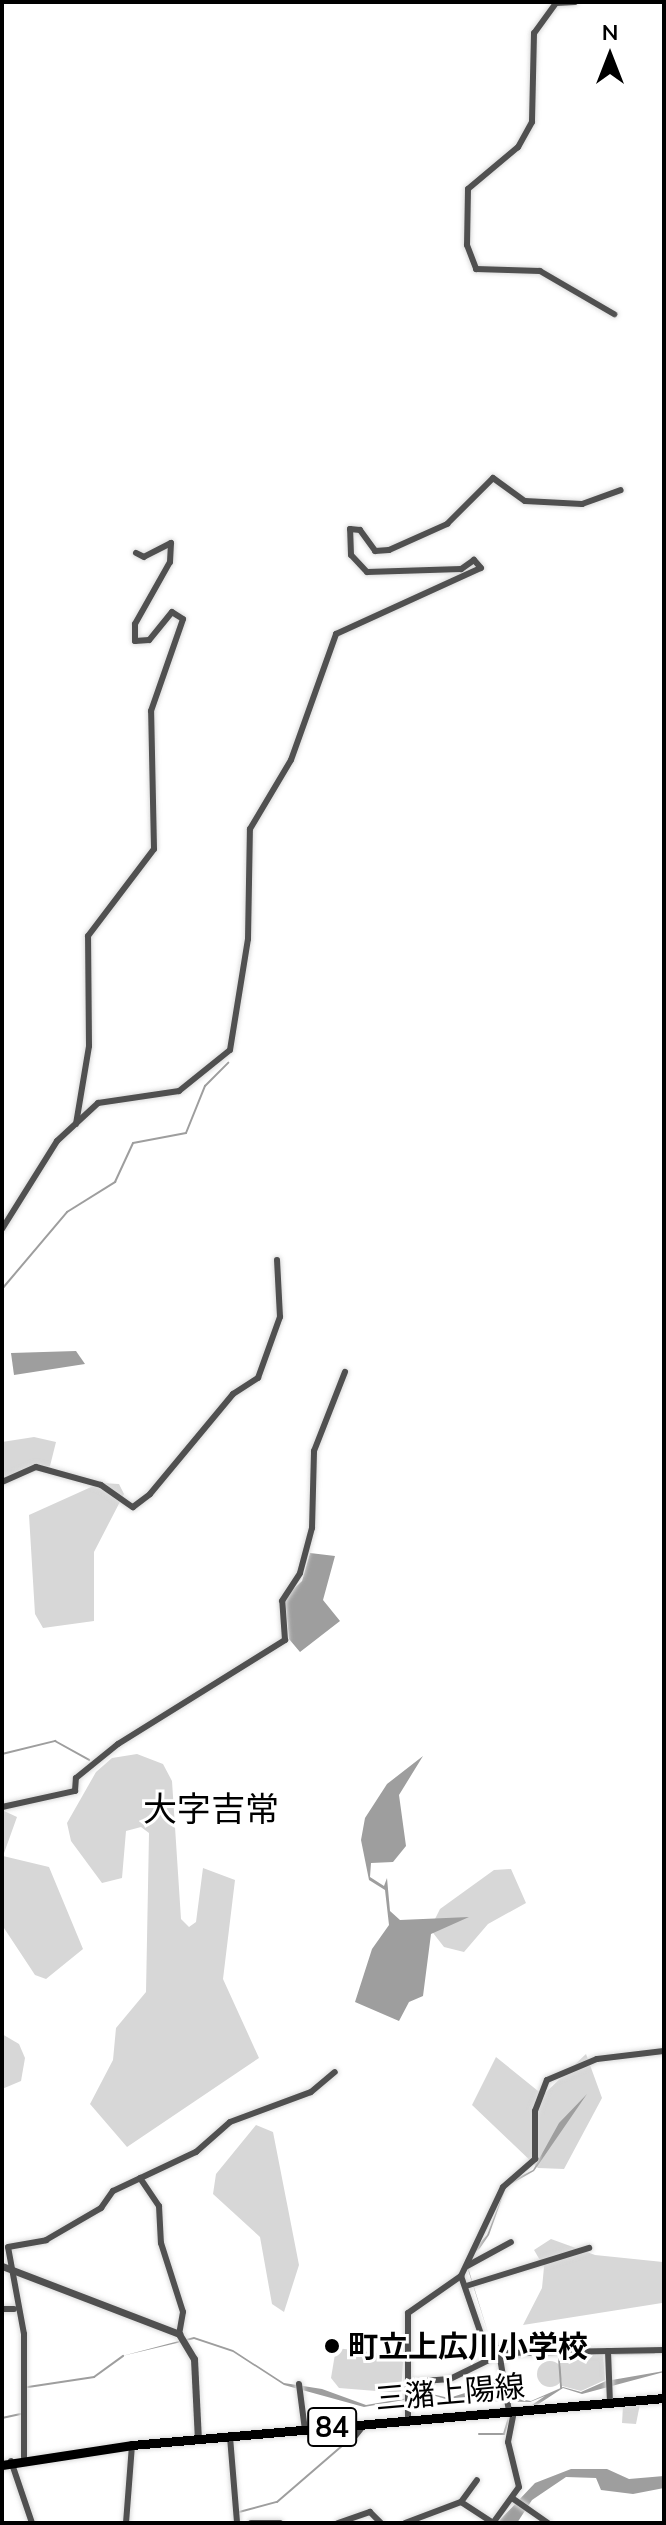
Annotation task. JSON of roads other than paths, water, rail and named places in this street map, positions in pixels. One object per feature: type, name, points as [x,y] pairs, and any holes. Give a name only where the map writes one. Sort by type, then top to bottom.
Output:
[{"type":"main road","name":"三潴上陽線","points":[[7,2463],[24,2457],[132,2445],[510,2408],[664,2398]]},
{"type":"street","points":[[575,2],[556,3],[534,33],[532,122],[518,147],[468,189],[467,245],[476,269],[540,271],[614,314]]},
{"type":"street","points":[[2,1229],[57,1141],[105,1100],[179,1091],[230,1050],[248,939],[250,829],[291,760],[336,634],[481,568],[474,560],[461,569],[367,572],[351,555],[350,529],[360,530],[375,551],[399,547],[447,524],[493,478],[525,501],[582,504],[621,490]]},
{"type":"street","points":[[76,1124],[89,1046],[88,936],[154,849],[151,711],[183,619],[172,612],[149,640],[135,641],[135,624],[163,577],[171,543],[144,557],[136,553]]},
{"type":"street","points":[[2,1482],[36,1467],[101,1485],[133,1507],[150,1494],[233,1394],[258,1378],[280,1317],[277,1260]]},
{"type":"street","points":[[2,1807],[75,1791],[76,1778],[118,1744],[285,1640],[282,1601],[300,1573],[312,1528],[314,1451],[345,1372]]},
{"type":"street","points":[[461,2502],[493,2523],[519,2487],[508,2442],[510,2408],[503,2382],[502,2356],[481,2334],[465,2268],[503,2187],[539,2149],[535,2111],[547,2080],[597,2059],[664,2051]]},
{"type":"street","points":[[24,2457],[24,2334],[14,2309],[5,2268],[8,2247],[46,2240],[140,2178],[196,2152],[252,2111],[311,2092],[335,2072]]},
{"type":"street","points":[[140,2178],[159,2206],[159,2238],[183,2312],[179,2334]]},
{"type":"street","points":[[408,2420],[408,2313],[465,2268],[511,2242]]},
{"type":"street","points":[[468,2285],[589,2248]]},
{"type":"street","points":[[5,2268],[179,2334],[194,2359],[198,2440]]},
{"type":"street","points":[[2,2309],[14,2309]]},
{"type":"street","points":[[410,2382],[450,2379],[502,2356],[664,2350]]},
{"type":"street","points":[[608,2351],[610,2403]]},
{"type":"street","points":[[482,2387],[503,2382]]},
{"type":"street","points":[[299,2384],[305,2430]]},
{"type":"street","points":[[350,2439],[367,2423]]},
{"type":"street","points":[[230,2437],[237,2523]]},
{"type":"street","points":[[126,2523],[132,2445]]},
{"type":"street","points":[[7,2463],[32,2523]]},
{"type":"street","points":[[405,2523],[461,2502],[477,2480]]},
{"type":"street","points":[[513,2498],[548,2523]]},
{"type":"street","points":[[338,2523],[370,2512],[381,2523]]},
{"type":"street","points":[[251,2523],[280,2523]]},
{"type":"waterway","points":[[2,1289],[67,1212],[115,1182],[133,1143],[186,1133],[205,1086],[228,1063]]},
{"type":"waterway","points":[[2,1754],[55,1741],[89,1760]]},
{"type":"waterway","points":[[612,2354],[654,2353]]},
{"type":"waterway","points":[[28,2387],[94,2377],[123,2356]]},
{"type":"waterway","points":[[559,2358],[561,2388]]},
{"type":"waterway","points":[[2,2418],[21,2414]]},
{"type":"waterway","points":[[479,2434],[504,2434],[509,2418]]},
{"type":"waterway","points":[[239,2512],[277,2502],[350,2439]]},
{"type":"place","name":"町立上広川小学校","points":[[332,2346]]},
{"type":"district","name":"大字吉常","points":[[211,1809]]}]
